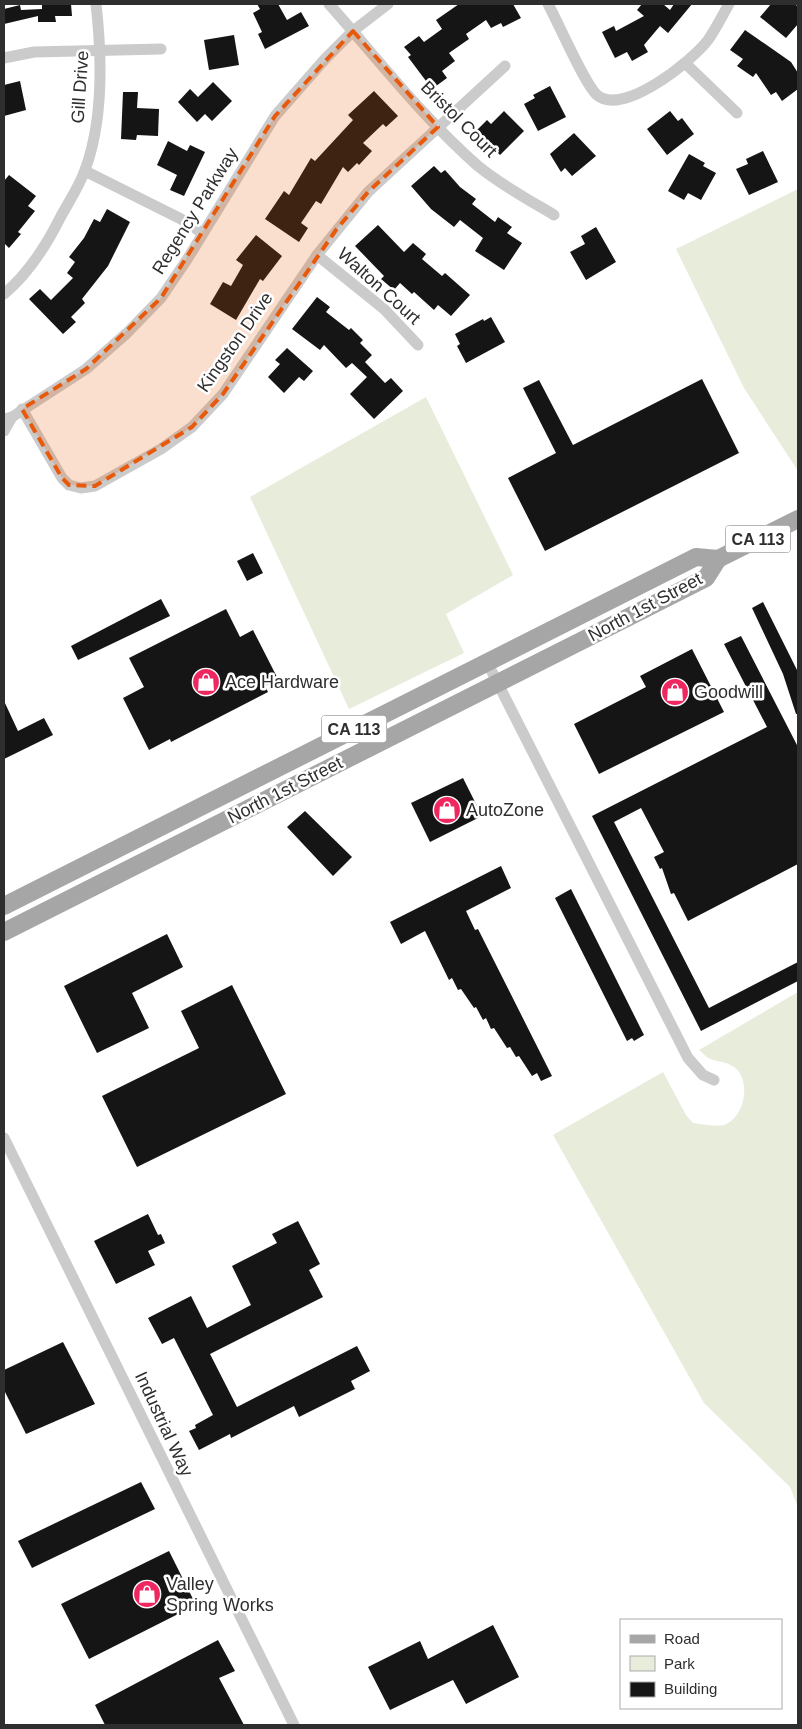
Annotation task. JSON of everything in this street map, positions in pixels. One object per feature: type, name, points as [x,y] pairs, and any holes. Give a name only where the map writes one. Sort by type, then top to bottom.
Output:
[{"type":"main road","name":"North 1st Street","points":[[4,932],[706,578],[718,559],[798,519]]},
{"type":"main road","name":"North 1st Street","points":[[4,906],[696,557],[718,559]]},
{"type":"street","name":"Gill Drive","points":[[4,294],[46,245],[85,171],[93,143],[102,52],[96,4]]},
{"type":"street","name":"Bristol Court","points":[[329,4],[438,127],[479,166],[523,197],[554,215]]},
{"type":"street","name":"Regency Parkway","points":[[4,431],[8,418],[86,369],[127,333],[160,298],[188,258],[275,116],[325,59],[353,31],[388,4]]},
{"type":"street","points":[[548,4],[592,88],[604,99],[616,101],[633,95],[665,78],[685,63],[707,41],[729,4]]},
{"type":"street","points":[[4,58],[34,52],[102,52],[161,49]]},
{"type":"street","points":[[685,63],[737,112]]},
{"type":"street","name":"Kingston Drive","points":[[22,409],[62,478],[69,485],[81,488],[95,486],[104,482],[160,449],[192,427],[223,394],[317,255],[368,192],[504,66]]},
{"type":"street","points":[[85,171],[183,220],[202,233]]},
{"type":"street","name":"Walton Court","points":[[317,255],[384,309],[418,345]]},
{"type":"street","points":[[488,662],[688,1058],[703,1075],[714,1080]]},
{"type":"street","name":"Industrial Way","points":[[4,1138],[294,1725]]},
{"type":"highlighted area","points":[[353,31],[438,127],[368,192],[336,230],[223,394],[192,427],[95,486],[69,485],[62,478],[22,409],[86,369],[161,298],[275,116]]},
{"type":"green space","points":[[798,189],[798,471],[744,388],[676,249]]},
{"type":"green space","points":[[426,397],[513,575],[446,614],[464,653],[349,709],[250,497]]},
{"type":"green space","points":[[798,992],[798,1507],[790,1487],[704,1403],[553,1135],[663,1072],[686,1115],[693,1123],[720,1126],[731,1121],[736,1116],[743,1102],[744,1086],[739,1072],[729,1064],[708,1058],[699,1050]]},
{"type":"building","points":[[42,4],[71,4],[72,16],[55,16],[56,22],[38,22],[38,16],[4,24],[4,9],[20,5],[21,10],[42,9]]},
{"type":"building","points":[[257,4],[278,4],[287,20],[301,12],[309,26],[265,49],[258,34],[262,32],[253,13],[260,9]]},
{"type":"building","points":[[459,4],[513,4],[521,18],[503,27],[501,23],[491,28],[486,20],[466,34],[469,39],[449,53],[455,61],[442,71],[447,78],[432,89],[408,57],[411,55],[404,47],[419,36],[424,42],[442,29],[436,20]]},
{"type":"building","points":[[642,4],[663,4],[670,10],[674,4],[692,4],[668,33],[660,26],[644,45],[648,52],[632,61],[627,52],[615,58],[602,32],[614,26],[616,31],[644,16],[637,10]]},
{"type":"building","points":[[771,4],[795,4],[798,7],[798,24],[786,38],[760,17]]},
{"type":"building","points":[[745,30],[791,62],[798,73],[798,89],[782,101],[776,92],[771,95],[756,73],[753,77],[737,66],[743,59],[730,50]]},
{"type":"building","points":[[234,35],[239,65],[209,70],[204,40]]},
{"type":"building","points":[[20,81],[26,110],[4,116],[4,85]]},
{"type":"building","points":[[213,82],[232,101],[212,121],[205,114],[197,122],[178,102],[190,89],[198,97]]},
{"type":"building","points":[[550,86],[566,117],[538,131],[524,104],[535,98],[533,95]]},
{"type":"building","points":[[374,91],[398,116],[386,127],[383,124],[363,143],[372,151],[359,165],[357,163],[348,172],[343,167],[321,204],[316,201],[301,223],[308,228],[299,242],[265,219],[284,191],[289,195],[311,158],[315,161],[353,120],[348,115]]},
{"type":"building","points":[[123,92],[138,92],[137,108],[159,109],[158,136],[137,135],[136,140],[121,139]]},
{"type":"building","points":[[504,111],[524,131],[500,155],[476,131],[487,120],[491,124]]},
{"type":"building","points":[[670,111],[678,121],[682,118],[694,134],[667,155],[647,129]]},
{"type":"building","points":[[574,133],[596,156],[572,176],[565,168],[561,172],[550,154]]},
{"type":"building","points":[[168,141],[187,151],[190,145],[205,152],[184,196],[170,190],[177,175],[157,165]]},
{"type":"building","points":[[763,151],[778,182],[749,195],[736,169],[748,164],[746,159]]},
{"type":"building","points":[[689,154],[705,163],[703,166],[716,173],[701,200],[688,193],[684,200],[668,191]]},
{"type":"building","points":[[434,166],[441,173],[445,170],[460,187],[476,199],[472,204],[495,222],[498,217],[512,227],[507,233],[522,243],[504,270],[475,251],[483,238],[460,220],[454,227],[431,209],[411,186]]},
{"type":"building","points":[[9,175],[36,196],[28,206],[35,211],[18,232],[21,234],[9,248],[4,243],[4,181]]},
{"type":"building","points":[[107,209],[130,222],[108,266],[82,299],[85,303],[71,317],[76,322],[63,334],[29,299],[40,289],[51,300],[73,278],[67,273],[75,262],[69,257],[84,238],[94,219],[100,222]]},
{"type":"building","points":[[378,225],[404,252],[413,243],[426,254],[422,259],[442,276],[445,273],[470,295],[451,316],[438,305],[434,310],[414,292],[412,294],[400,283],[394,290],[381,279],[384,276],[355,246]]},
{"type":"building","points":[[596,227],[616,262],[586,280],[570,252],[585,244],[581,236]]},
{"type":"building","points":[[256,235],[282,256],[263,281],[260,279],[236,320],[210,304],[223,282],[231,286],[243,265],[236,260]]},
{"type":"building","points":[[317,297],[330,307],[326,312],[349,330],[351,328],[363,340],[360,343],[372,355],[365,362],[385,383],[391,378],[403,391],[374,419],[350,394],[367,377],[352,363],[346,368],[324,345],[320,350],[292,329]]},
{"type":"building","points":[[491,317],[505,342],[466,363],[457,346],[460,344],[455,334],[483,319],[484,321]]},
{"type":"building","points":[[287,348],[313,371],[304,381],[299,377],[284,393],[268,377],[280,364],[275,360]]},
{"type":"building","points":[[702,379],[739,453],[545,551],[508,478],[556,453],[523,388],[539,380],[573,445]]},
{"type":"building","points":[[253,553],[263,573],[247,581],[237,561]]},
{"type":"building","points":[[161,599],[170,616],[78,660],[71,646]]},
{"type":"building","points":[[763,602],[798,672],[798,714],[796,714],[783,674],[752,608]]},
{"type":"building","name":"Ace Hardware","points":[[226,609],[240,637],[253,630],[278,679],[265,686],[268,692],[171,742],[170,739],[149,750],[123,698],[144,687],[129,658]]},
{"type":"building","points":[[741,636],[798,747],[798,864],[688,921],[674,893],[671,894],[662,868],[660,869],[654,857],[664,852],[641,808],[614,822],[709,1008],[798,962],[798,981],[701,1031],[592,816],[767,727],[724,644]]},
{"type":"building","points":[[692,649],[724,712],[599,774],[574,724],[646,687],[640,676]]},
{"type":"building","points":[[4,701],[18,731],[44,718],[53,735],[4,759]]},
{"type":"building","name":"AutoZone","points":[[463,778],[482,816],[430,842],[411,803]]},
{"type":"building","points":[[305,811],[352,857],[333,876],[287,827]]},
{"type":"building","points":[[501,866],[511,888],[466,911],[475,930],[478,929],[552,1076],[541,1081],[537,1073],[532,1076],[519,1056],[516,1057],[510,1047],[507,1048],[494,1028],[491,1029],[486,1018],[483,1020],[476,1007],[474,1008],[461,989],[458,990],[452,978],[449,980],[425,931],[401,944],[390,922]]},
{"type":"building","points":[[571,889],[644,1035],[634,1041],[632,1038],[627,1041],[555,898]]},
{"type":"building","points":[[167,934],[183,967],[132,993],[149,1028],[97,1053],[64,986]]},
{"type":"building","points":[[232,985],[286,1094],[137,1167],[102,1096],[199,1048],[181,1011]]},
{"type":"building","points":[[148,1214],[158,1235],[161,1234],[165,1243],[148,1251],[155,1265],[116,1284],[94,1241]]},
{"type":"building","points":[[298,1221],[320,1264],[309,1270],[323,1297],[210,1354],[237,1407],[357,1346],[370,1371],[351,1381],[355,1389],[299,1417],[294,1406],[231,1438],[230,1434],[199,1450],[189,1431],[196,1428],[195,1425],[213,1415],[174,1338],[162,1344],[148,1318],[191,1296],[207,1328],[251,1305],[232,1266],[277,1243],[272,1234]]},
{"type":"building","points":[[63,1342],[95,1404],[26,1434],[4,1390],[4,1370]]},
{"type":"building","points":[[141,1482],[155,1509],[32,1568],[18,1541]]},
{"type":"building","points":[[169,1551],[196,1605],[89,1659],[61,1604]]},
{"type":"building","points":[[493,1625],[519,1677],[466,1704],[453,1680],[390,1710],[368,1667],[420,1641],[428,1659]]},
{"type":"building","points":[[218,1640],[235,1671],[219,1678],[244,1725],[105,1725],[95,1705]]},
{"type":"place","name":"Ace Hardware","points":[[206,682]]},
{"type":"place","name":"Goodwill","points":[[675,692]]},
{"type":"place","name":"AutoZone","points":[[447,810]]},
{"type":"place","name":"Valley Spring Works","points":[[147,1594]]}]
